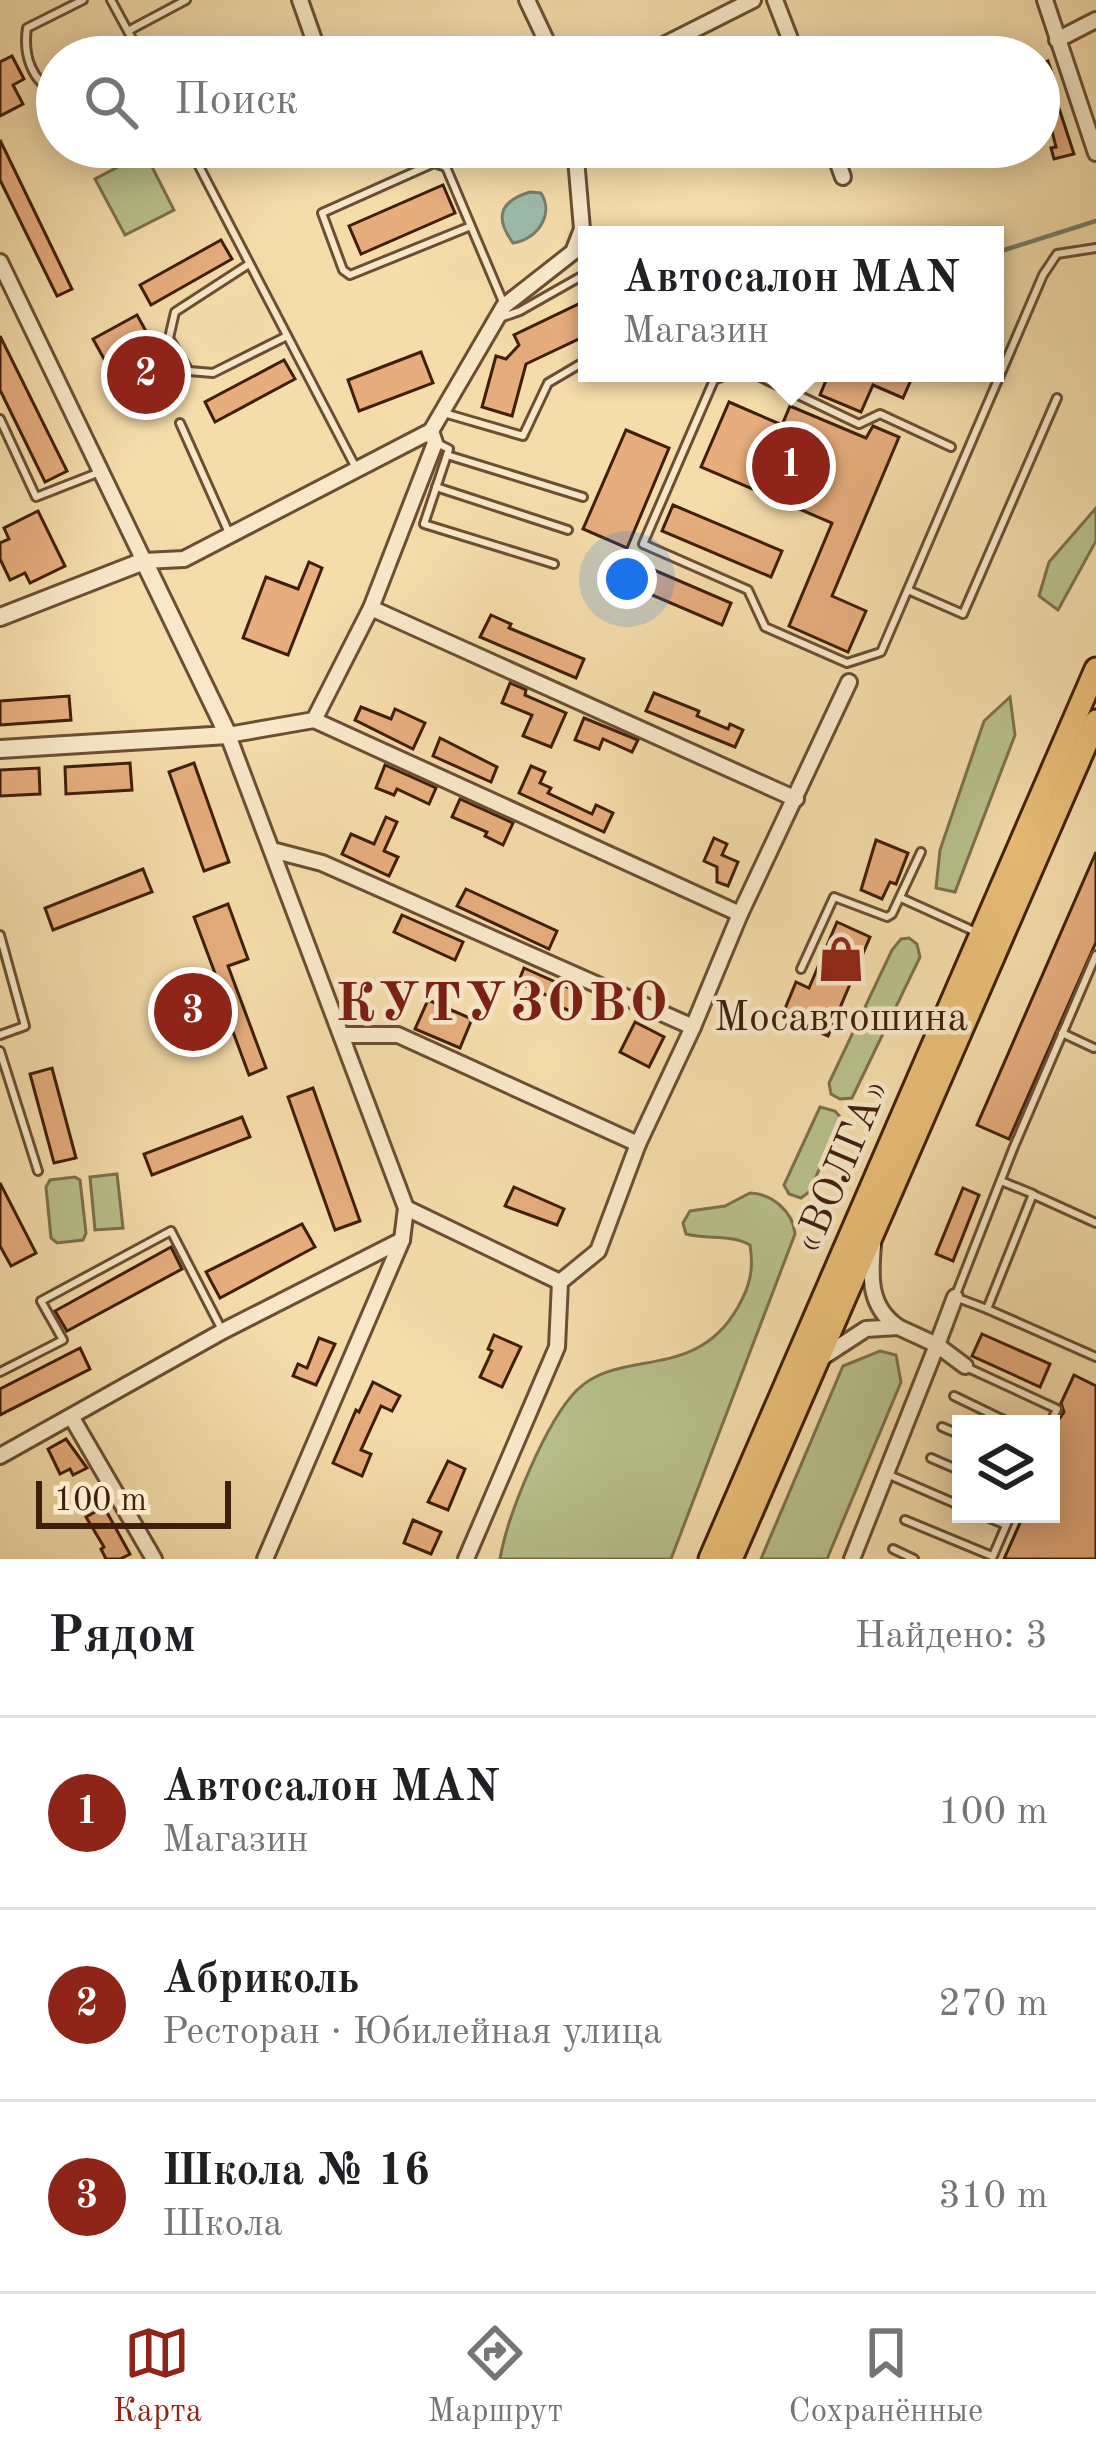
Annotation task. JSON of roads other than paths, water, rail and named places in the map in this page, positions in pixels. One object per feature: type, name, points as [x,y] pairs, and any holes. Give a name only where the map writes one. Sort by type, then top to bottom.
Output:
[{"type":"highway","name":"«ВОЛГА»","points":[[710,1559],[1096,669]]},
{"type":"highway","name":"«ВОЛГА»","points":[[731,1559],[1096,721]]},
{"type":"street","points":[[300,0],[313,36]]},
{"type":"street","points":[[527,0],[544,36]]},
{"type":"street","points":[[682,36],[753,0]]},
{"type":"street","points":[[775,0],[789,36]]},
{"type":"street","points":[[1045,0],[1056,36]]},
{"type":"street","points":[[1060,38],[1096,20]]},
{"type":"street","points":[[1060,49],[1096,153]]},
{"type":"street","points":[[577,168],[582,226]]},
{"type":"street","points":[[840,168],[843,177]]},
{"type":"street","points":[[314,720],[370,608],[433,437],[492,321],[504,305],[578,243]]},
{"type":"street","points":[[0,262],[228,735],[406,1208],[402,1240],[266,1559]]},
{"type":"street","points":[[0,617],[144,561],[184,559],[433,437]]},
{"type":"street","points":[[370,608],[796,799]]},
{"type":"street","points":[[466,1559],[556,1347],[560,1282],[598,1251],[638,1144],[850,682]]},
{"type":"street","points":[[0,749],[228,735],[314,720],[740,914]]},
{"type":"street","points":[[272,850],[322,863],[693,1028]]},
{"type":"street","points":[[342,1035],[398,1035],[638,1144]]},
{"type":"street","points":[[406,1208],[560,1282]]},
{"type":"street","points":[[874,1236],[870,1277],[880,1311],[898,1328],[937,1345],[965,1366]]},
{"type":"street","points":[[0,1456],[223,1331],[402,1240]]},
{"type":"street","points":[[852,1559],[955,1297]]},
{"type":"street","points":[[819,1360],[866,1329],[898,1328]]},
{"type":"street","points":[[72,1418],[154,1559]]},
{"type":"lane","points":[[36,73],[24,51],[27,28],[82,0]]},
{"type":"lane","points":[[111,0],[130,36]]},
{"type":"lane","points":[[128,32],[186,0]]},
{"type":"lane","points":[[199,168],[358,472]]},
{"type":"lane","points":[[423,168],[322,213],[344,270],[358,275],[471,226]]},
{"type":"lane","points":[[444,168],[504,305]]},
{"type":"lane","points":[[1004,366],[1043,275],[1057,254],[1096,248]]},
{"type":"lane","points":[[249,264],[175,312],[169,338],[189,371],[213,373],[287,336]]},
{"type":"lane","points":[[492,321],[578,278]]},
{"type":"lane","points":[[444,413],[523,436],[548,383],[578,365]]},
{"type":"lane","points":[[714,382],[643,544],[748,590],[765,627],[847,664],[881,652],[997,382]]},
{"type":"lane","points":[[771,382],[859,424],[880,414],[951,446]]},
{"type":"lane","points":[[908,590],[963,614],[1057,398]]},
{"type":"lane","points":[[0,419],[36,497],[100,472]]},
{"type":"lane","points":[[180,423],[230,536]]},
{"type":"lane","points":[[433,437],[449,448],[424,524],[554,564]]},
{"type":"lane","points":[[447,455],[583,497]]},
{"type":"lane","points":[[436,488],[568,530]]},
{"type":"lane","points":[[801,969],[834,897],[887,917],[921,852]]},
{"type":"lane","points":[[900,898],[979,934]]},
{"type":"lane","points":[[0,934],[25,1026],[0,1035]]},
{"type":"lane","points":[[1096,955],[955,1297],[1096,1357]]},
{"type":"lane","points":[[1062,1034],[1094,1048]]},
{"type":"lane","points":[[0,1051],[38,1171]]},
{"type":"lane","points":[[1001,1181],[1096,1223]]},
{"type":"lane","points":[[988,1309],[1033,1194]]},
{"type":"lane","points":[[0,1372],[63,1340],[41,1301],[171,1231],[223,1331]]},
{"type":"lane","points":[[965,1366],[1057,1409],[1054,1415]]},
{"type":"lane","points":[[954,1396],[993,1415]]},
{"type":"lane","points":[[942,1427],[952,1431]]},
{"type":"lane","points":[[931,1457],[952,1467]]},
{"type":"lane","points":[[887,1474],[952,1502]]},
{"type":"lane","points":[[905,1520],[992,1557],[1006,1525],[1001,1523]]},
{"type":"lane","points":[[893,1550],[914,1559]]},
{"type":"waterway","points":[[1004,250],[1096,221]]},
{"type":"place","name":"Абриколь","points":[[146,375]]},
{"type":"place","name":"Автосалон MAN","points":[[791,466]]},
{"type":"place","name":"Мосавтошина","points":[[841,959]]},
{"type":"place","name":"Школа № 16","points":[[193,1012]]},
{"type":"district","name":"КУТУЗОВО","points":[[503,1001]]}]
